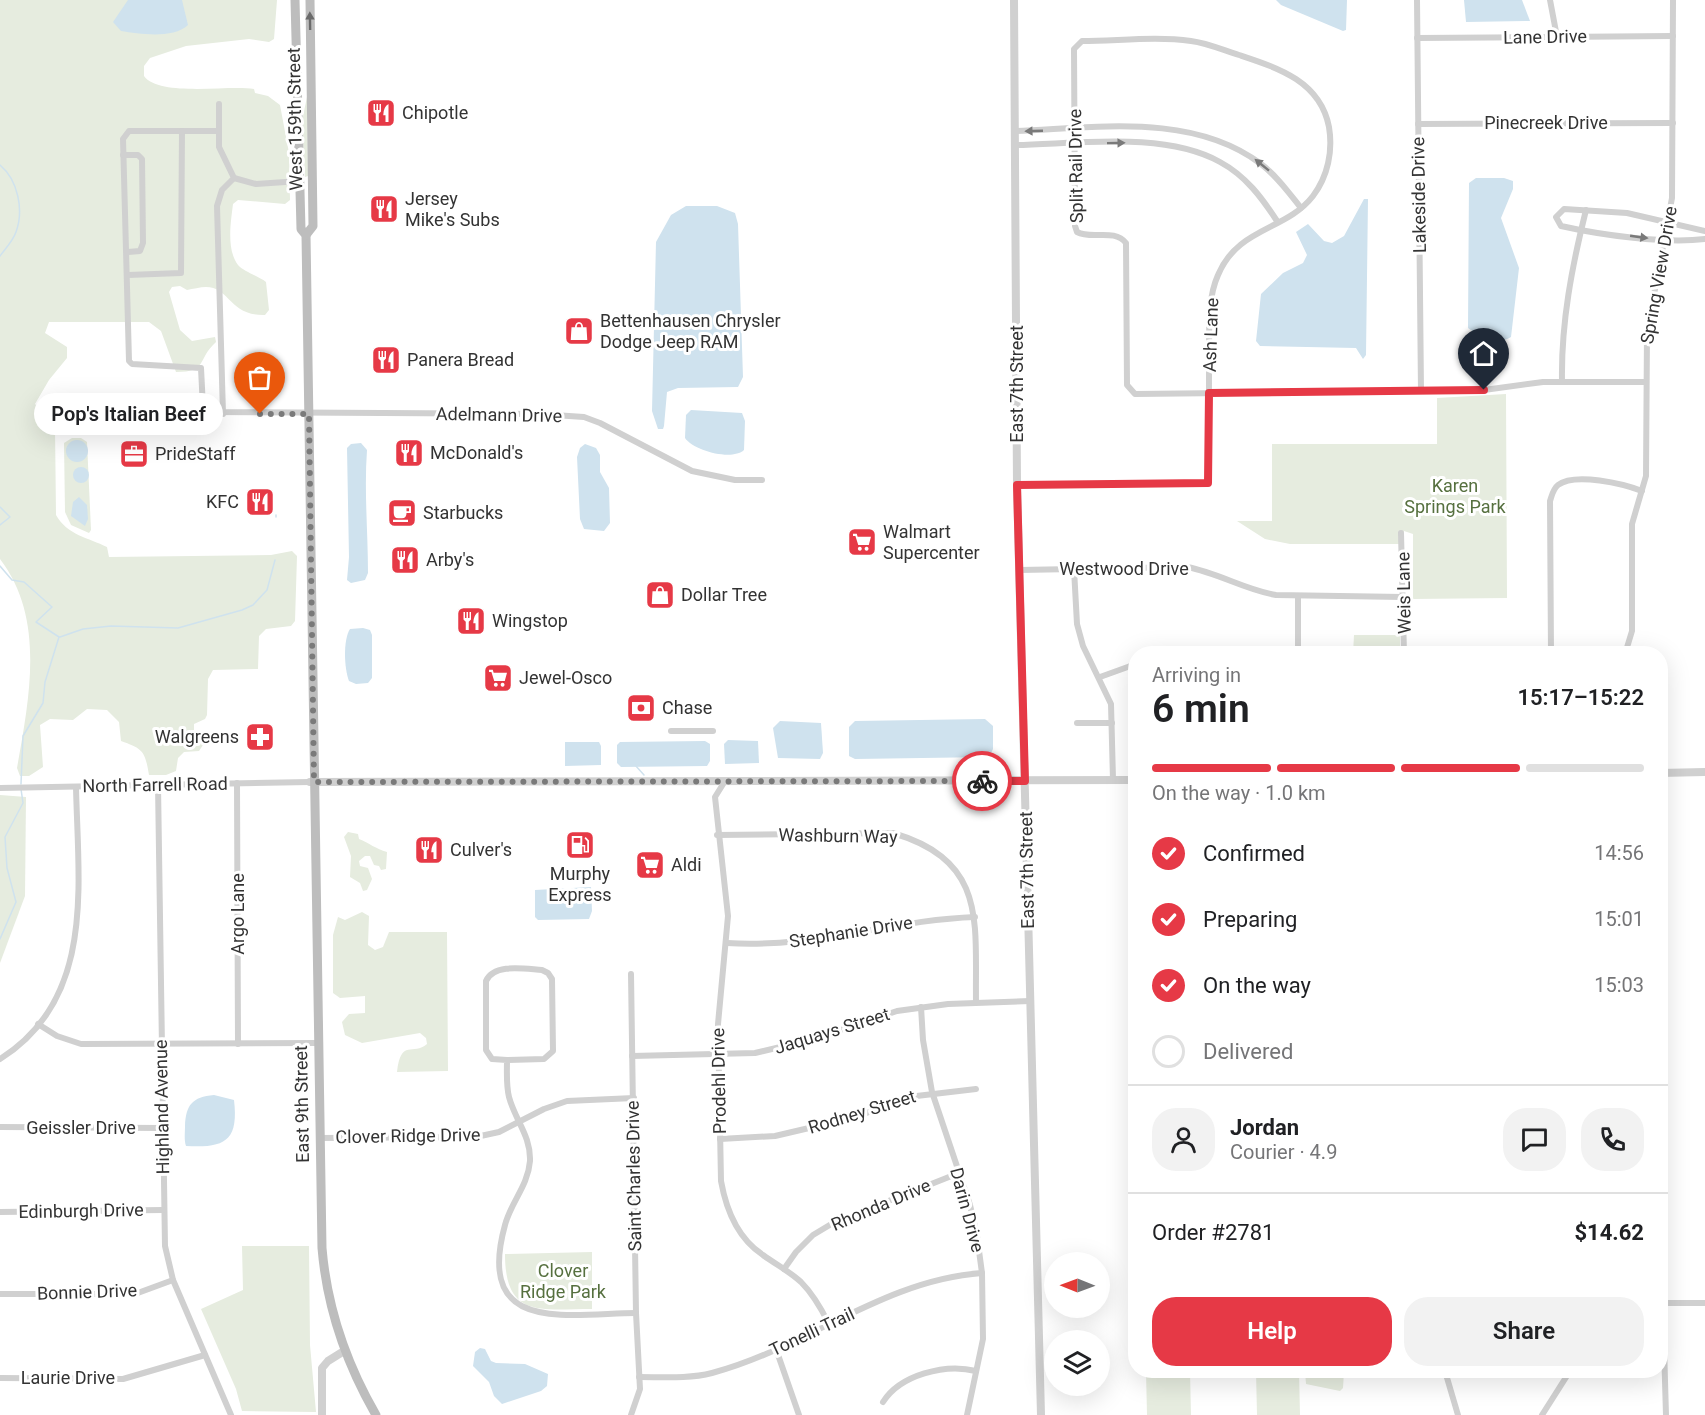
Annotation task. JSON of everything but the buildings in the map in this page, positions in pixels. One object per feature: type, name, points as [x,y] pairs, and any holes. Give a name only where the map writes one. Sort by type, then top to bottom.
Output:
[{"type":"main road","name":"West 159th Street","points":[[295,0],[301,229],[306,235]]},
{"type":"main road","name":"West 159th Street","points":[[310,0],[313,226],[306,235],[312,782]]},
{"type":"main road","name":"East 9th Street","points":[[312,782],[323,1257],[333,1313],[344,1351],[376,1415]]},
{"type":"street","name":"East 7th Street","points":[[1014,0],[1017,485],[1041,1415]]},
{"type":"street","name":"Lakeside Drive","points":[[1417,0],[1421,391]]},
{"type":"street","points":[[1550,0],[1557,37]]},
{"type":"street","name":"Spring View Drive","points":[[1627,646],[1632,631],[1632,524],[1642,491],[1647,463],[1646,382],[1650,314],[1668,224],[1674,178],[1673,0]]},
{"type":"street","name":"Lane Drive","points":[[1417,38],[1673,36]]},
{"type":"street","name":"Ash Lane","points":[[1017,485],[1208,483],[1210,311],[1217,276],[1235,248],[1246,238],[1301,208],[1322,182],[1329,161],[1331,140],[1326,115],[1318,99],[1290,74],[1208,45],[1171,40],[1082,41],[1077,45]]},
{"type":"street","name":"Split Rail Drive","points":[[1077,45],[1074,49],[1077,232],[1083,235],[1116,235],[1126,243],[1127,385],[1135,394],[1209,393]]},
{"type":"street","points":[[219,104],[219,147],[234,178],[256,184],[300,181]]},
{"type":"street","name":"Pinecreek Drive","points":[[1418,124],[1673,123]]},
{"type":"street","points":[[1015,131],[1151,127],[1198,133],[1244,152],[1275,177],[1301,208]]},
{"type":"street","points":[[1172,146],[1173,130]]},
{"type":"street","points":[[219,131],[129,131],[123,139],[124,241],[128,252],[129,361],[132,364],[201,368],[203,408],[207,412],[223,414],[217,206],[222,190],[234,178]]},
{"type":"street","points":[[128,275],[181,273],[182,131]]},
{"type":"street","points":[[1015,145],[1172,146],[1220,162],[1242,177],[1260,194],[1277,221]]},
{"type":"street","points":[[123,155],[138,155],[142,159],[143,243],[140,251],[128,252]]},
{"type":"street","points":[[1705,231],[1668,224],[1654,217],[1586,210],[1564,209],[1556,217],[1561,226],[1581,230],[1682,241],[1705,239]]},
{"type":"street","points":[[1563,381],[1564,321],[1586,210]]},
{"type":"street","points":[[1209,393],[1484,390],[1563,381],[1646,382]]},
{"type":"street","name":"Adelmann Drive","points":[[223,414],[539,414],[584,417],[692,471],[735,480],[762,480]]},
{"type":"street","points":[[1551,646],[1550,501],[1553,491],[1566,481],[1622,484],[1642,491]]},
{"type":"street","name":"Weis Lane","points":[[1401,533],[1404,646]]},
{"type":"street","name":"Westwood Drive","points":[[1019,570],[1187,567],[1208,571],[1260,592],[1298,596],[1403,597]]},
{"type":"street","points":[[1074,569],[1077,624],[1083,646],[1100,677],[1111,704],[1113,780]]},
{"type":"street","points":[[1298,596],[1298,646]]},
{"type":"street","points":[[1100,677],[1128,667]]},
{"type":"street","points":[[1077,723],[1112,723]]},
{"type":"street","points":[[671,731],[713,731]]},
{"type":"street","points":[[1668,773],[1705,772]]},
{"type":"street","name":"Prodehl Drive","points":[[705,780],[715,797],[717,835],[726,891],[727,943],[718,1024],[721,1180],[724,1200],[733,1221],[744,1238],[810,1292],[829,1324]]},
{"type":"street","points":[[312,782],[1128,780]]},
{"type":"street","points":[[715,797],[725,781]]},
{"type":"street","name":"North Farrell Road","points":[[0,788],[312,782]]},
{"type":"street","name":"Argo Lane","points":[[237,783],[238,1044]]},
{"type":"street","name":"Highland Avenue","points":[[158,785],[165,1246],[173,1280],[231,1415]]},
{"type":"street","points":[[0,1059],[23,1042],[38,1024],[63,983],[74,953],[77,936],[76,787]]},
{"type":"street","name":"Washburn Way","points":[[717,835],[882,833],[916,840],[937,852],[964,882],[975,917],[976,1002]]},
{"type":"street","name":"Stephanie Drive","points":[[727,943],[791,943],[905,923],[975,917]]},
{"type":"street","points":[[499,970],[542,970],[549,973],[552,979],[553,1051],[544,1059],[507,1060],[492,1059],[486,1050],[486,981],[489,975],[499,970]]},
{"type":"street","name":"Saint Charles Drive","points":[[631,974],[639,1377],[638,1401],[631,1415]]},
{"type":"street","name":"Jaquays Street","points":[[632,1056],[718,1055],[783,1048],[871,1019],[921,1007],[976,1002],[1030,1001]]},
{"type":"street","name":"Darin Drive","points":[[921,1007],[923,1040],[932,1092],[977,1236],[982,1273],[983,1339],[967,1415]]},
{"type":"street","points":[[38,1024],[57,1036],[81,1044],[161,1046],[317,1043]]},
{"type":"street","points":[[507,1060],[509,1098],[521,1122],[529,1148],[530,1161],[522,1191],[505,1225],[501,1246],[502,1280],[505,1290],[517,1304],[537,1313],[636,1312]]},
{"type":"street","name":"Rodney Street","points":[[720,1139],[775,1136],[856,1117],[908,1096],[976,1089]]},
{"type":"street","name":"Clover Ridge Drive","points":[[319,1138],[476,1137],[499,1132],[567,1101],[634,1098]]},
{"type":"street","name":"Geissler Drive","points":[[0,1127],[162,1128]]},
{"type":"street","name":"Rhonda Drive","points":[[784,1269],[796,1252],[813,1235],[833,1222],[959,1173]]},
{"type":"street","name":"Edinburgh Drive","points":[[0,1212],[163,1210]]},
{"type":"street","name":"Tonelli Trail","points":[[639,1377],[710,1374],[776,1349],[917,1285],[943,1278],[982,1273]]},
{"type":"street","name":"Bonnie Drive","points":[[0,1294],[135,1294],[173,1280]]},
{"type":"street","points":[[1668,1303],[1705,1303]]},
{"type":"street","points":[[776,1349],[799,1415]]},
{"type":"street","points":[[322,1415],[322,1368],[328,1361],[344,1351]]},
{"type":"street","name":"Laurie Drive","points":[[0,1378],[123,1379],[205,1355]]},
{"type":"street","points":[[882,1402],[890,1390],[928,1373],[960,1366],[976,1371]]},
{"type":"street","points":[[1448,1378],[1456,1400],[1458,1415]]},
{"type":"street","points":[[1542,1415],[1566,1378]]},
{"type":"street","points":[[1664,1378],[1665,1415]]},
{"type":"green space","points":[[0,0],[277,0],[274,39],[269,42],[249,39],[186,46],[150,58],[144,66],[144,76],[164,86],[195,89],[254,89],[255,93],[268,96],[280,105],[289,153],[290,200],[285,204],[238,200],[233,204],[231,227],[234,258],[240,267],[266,282],[269,310],[265,315],[244,311],[214,288],[187,290],[180,286],[172,287],[169,292],[180,330],[192,341],[215,337],[216,342],[198,367],[186,371],[176,372],[161,331],[149,322],[49,322],[45,333],[67,347],[67,358],[49,380],[35,404],[47,410],[116,410],[119,417],[114,424],[62,423],[55,426],[56,515],[66,527],[72,532],[107,547],[109,557],[271,555],[292,551],[297,556],[295,621],[291,626],[266,629],[259,636],[258,669],[213,670],[208,679],[207,715],[205,719],[194,724],[194,730],[203,745],[199,751],[184,752],[178,758],[176,771],[166,775],[149,775],[142,752],[135,746],[121,741],[119,722],[107,710],[87,709],[73,720],[50,719],[40,725],[43,767],[29,776],[20,776],[17,768],[26,715],[30,660],[29,633],[24,607],[14,582],[0,559]]},
{"type":"green space","points":[[307,97],[308,176],[305,177],[302,121]]},
{"type":"green space","name":"Karen Springs Park","points":[[1506,394],[1507,598],[1413,599],[1413,534],[1404,531],[1403,544],[1290,544],[1265,539],[1237,521],[1272,521],[1272,444],[1437,444],[1437,398]]},
{"type":"green space","points":[[72,438],[81,438],[87,442],[91,530],[89,533],[71,525],[65,512],[64,443]]},
{"type":"green space","points":[[1354,635],[1400,635],[1400,646],[1353,646]]},
{"type":"green space","points":[[0,795],[26,797],[25,896],[0,963]]},
{"type":"green space","points":[[348,832],[358,834],[359,839],[387,852],[386,869],[381,870],[379,866],[374,865],[370,856],[365,856],[359,861],[360,866],[368,868],[372,879],[367,890],[363,891],[360,883],[350,877],[351,856],[344,837]]},
{"type":"green space","points":[[362,912],[369,916],[368,945],[375,950],[383,947],[389,932],[447,932],[448,1071],[397,1072],[401,1055],[405,1051],[427,1044],[426,1038],[420,1033],[362,1043],[345,1035],[342,1022],[349,1014],[365,1013],[365,996],[340,998],[333,993],[333,935],[338,917],[345,920]]},
{"type":"green space","points":[[242,1246],[309,1246],[310,1345],[316,1412],[242,1411],[236,1389],[201,1309],[243,1290]]},
{"type":"green space","name":"Clover Ridge Park","points":[[592,1252],[592,1309],[557,1310],[529,1306],[519,1300],[511,1290],[505,1254]]},
{"type":"green space","points":[[1146,1378],[1190,1378],[1191,1415],[1147,1415]]},
{"type":"green space","points":[[1256,1378],[1299,1378],[1300,1415],[1257,1415]]},
{"type":"green space","points":[[1306,1378],[1344,1378],[1343,1388],[1340,1391],[1306,1384]]},
{"type":"water","points":[[128,0],[182,0],[188,25],[165,34],[121,31],[113,22]]},
{"type":"water","points":[[1276,0],[1347,0],[1346,30],[1343,31],[1281,5]]},
{"type":"water","points":[[1464,0],[1522,0],[1530,21],[1466,22]]},
{"type":"water","points":[[1476,178],[1504,178],[1513,181],[1513,189],[1501,218],[1519,268],[1511,337],[1500,341],[1483,337],[1468,328],[1469,183]]},
{"type":"water","points":[[1364,199],[1368,199],[1366,355],[1363,359],[1356,348],[1260,346],[1256,341],[1261,294],[1283,273],[1303,263],[1307,255],[1296,232],[1308,224],[1324,241],[1332,243],[1344,236]]},
{"type":"water","points":[[686,206],[717,206],[735,213],[738,224],[743,377],[738,387],[678,388],[667,392],[664,426],[663,429],[658,429],[652,411],[656,242],[671,215]]},
{"type":"water","points":[[691,410],[742,413],[745,421],[744,450],[731,455],[713,453],[690,443],[685,438],[686,415]]},
{"type":"water","points":[[77,440],[85,443],[88,451],[85,459],[77,462],[69,459],[66,451],[69,443]]},
{"type":"water","points":[[361,443],[367,450],[368,573],[365,580],[351,583],[347,580],[349,557],[347,448],[351,444]]},
{"type":"water","points":[[585,444],[596,448],[600,455],[600,472],[609,488],[610,523],[604,531],[584,529],[580,519],[577,457],[580,448]]},
{"type":"water","points":[[81,467],[89,475],[81,483],[73,475]]},
{"type":"water","points":[[79,497],[87,505],[88,519],[85,526],[71,516],[73,502]]},
{"type":"water","points":[[350,629],[370,630],[372,635],[372,678],[368,683],[356,684],[349,681],[347,675],[345,647]]},
{"type":"water","points":[[985,719],[993,726],[993,749],[989,757],[855,759],[849,756],[849,727],[855,721]]},
{"type":"water","points":[[780,721],[821,723],[823,753],[820,759],[778,758],[773,728]]},
{"type":"water","points":[[728,740],[758,741],[759,763],[725,764],[724,744]]},
{"type":"water","points":[[705,741],[710,744],[710,761],[707,766],[621,767],[617,763],[617,745],[620,742]]},
{"type":"water","points":[[565,742],[599,742],[601,765],[565,766]]},
{"type":"water","points":[[591,887],[592,911],[589,919],[538,920],[535,917],[535,890]]},
{"type":"water","points":[[214,1095],[234,1100],[235,1114],[231,1134],[226,1140],[210,1146],[186,1146],[185,1126],[189,1107],[195,1100]]},
{"type":"water","points":[[480,1348],[485,1349],[491,1361],[496,1363],[525,1364],[548,1374],[547,1386],[541,1391],[502,1404],[494,1396],[489,1382],[473,1366],[475,1352]]},
{"type":"waterway","points":[[0,165],[15,187],[19,205],[15,235],[0,256]]},
{"type":"waterway","points":[[0,507],[10,517],[0,525]]},
{"type":"waterway","points":[[60,637],[83,629],[111,626],[178,628],[242,610],[253,605],[267,590],[275,560]]},
{"type":"waterway","points":[[0,566],[12,580],[24,582],[52,607],[36,622],[59,637]]},
{"type":"waterway","points":[[21,784],[23,736],[43,703],[45,682],[59,637]]},
{"type":"waterway","points":[[635,765],[644,775]]},
{"type":"waterway","points":[[0,939],[16,902],[7,868],[5,837],[23,803],[21,789]]},
{"type":"way so far","points":[[260,414],[309,414],[314,782],[369,780],[982,781]]},
{"type":"place","name":"Chipotle","points":[[381,113]]},
{"type":"place","name":"Jersey Mike's Subs","points":[[384,209]]},
{"type":"place","name":"Bettenhausen Chrysler Dodge Jeep RAM","points":[[579,331]]},
{"type":"place","name":"Panera Bread","points":[[386,360]]},
{"type":"place","name":"Pop's Italian Beef","points":[[260,414]]},
{"type":"place","name":"McDonald's","points":[[409,453]]},
{"type":"place","name":"PrideStaff","points":[[134,454]]},
{"type":"place","name":"KFC","points":[[260,502]]},
{"type":"place","name":"Starbucks","points":[[402,513]]},
{"type":"place","name":"Walmart Supercenter","points":[[862,542]]},
{"type":"place","name":"Arby's","points":[[405,560]]},
{"type":"place","name":"Dollar Tree","points":[[660,595]]},
{"type":"place","name":"Wingstop","points":[[471,621]]},
{"type":"place","name":"Jewel-Osco","points":[[498,678]]},
{"type":"place","name":"Chase","points":[[641,708]]},
{"type":"place","name":"Walgreens","points":[[260,737]]},
{"type":"place","name":"Murphy Express","points":[[580,845]]},
{"type":"place","name":"Culver's","points":[[429,850]]},
{"type":"place","name":"Aldi","points":[[650,865]]},
{"type":"route","points":[[982,781],[1025,781],[1017,485],[1208,483],[1209,393],[1484,390]]}]
